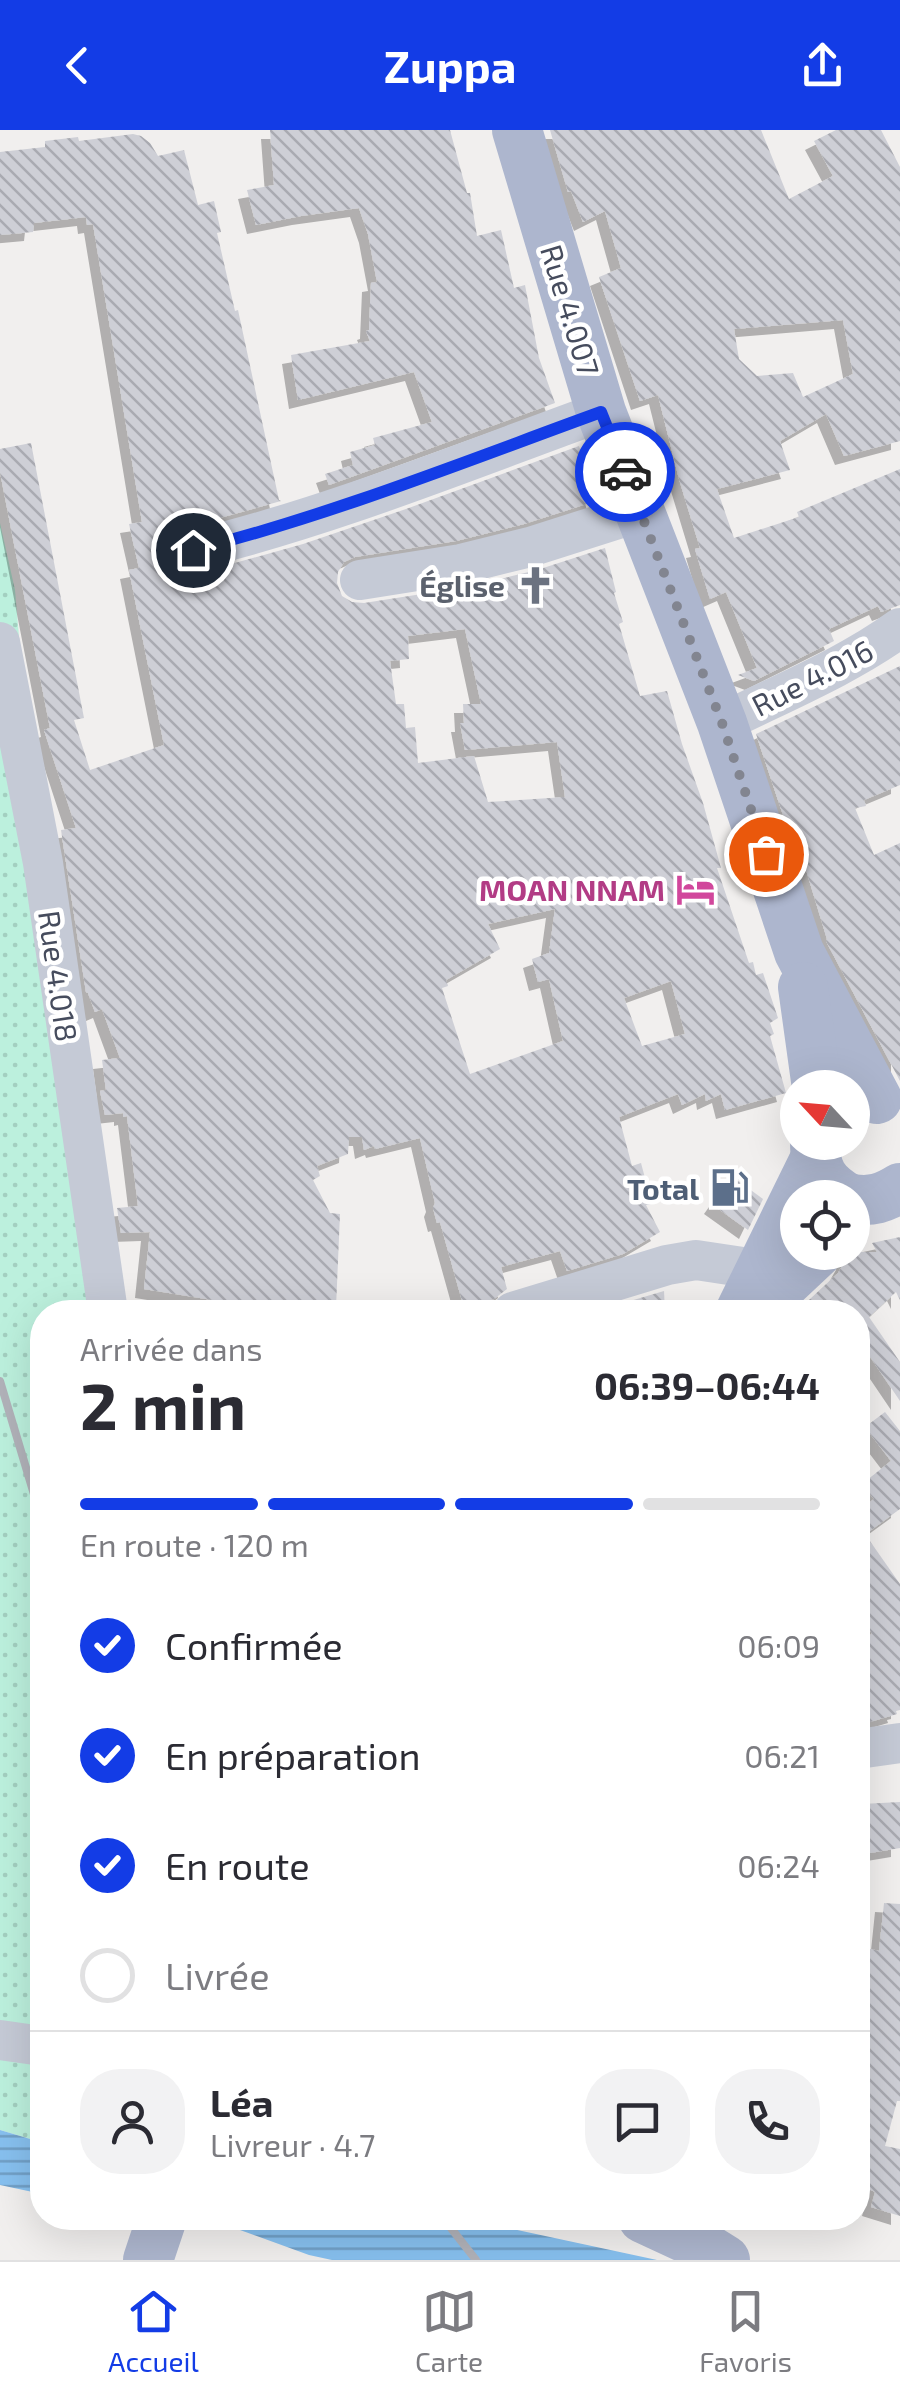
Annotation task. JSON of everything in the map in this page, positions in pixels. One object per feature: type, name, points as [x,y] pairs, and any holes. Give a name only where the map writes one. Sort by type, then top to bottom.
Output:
[{"type":"main road","name":"Rue 4.007","points":[[517,130],[601,412],[722,723],[799,952],[877,1104]]},
{"type":"main road","points":[[799,952],[815,1070]]},
{"type":"main road","points":[[752,1298],[811,1160]]},
{"type":"main road","points":[[818,1160],[822,1176],[834,1189],[874,1197]]},
{"type":"main road","points":[[752,1298],[792,1270]]},
{"type":"main road","points":[[148,2260],[158,2230]]},
{"type":"main road","points":[[182,2260],[186,2230]]},
{"type":"main road","points":[[669,2230],[725,2260]]},
{"type":"street","points":[[193,550],[244,538],[357,500],[601,412]]},
{"type":"street","points":[[360,580],[461,564],[640,512]]},
{"type":"street","name":"Rue 4.016","points":[[722,723],[838,666],[900,628]]},
{"type":"street","name":"Rue 4.018","points":[[0,642],[43,863],[106,1300]]},
{"type":"street","points":[[553,1300],[696,1260],[752,1298]]},
{"type":"street","points":[[870,1748],[900,1742]]},
{"type":"street","points":[[0,2040],[30,2044]]},
{"type":"green space","points":[[0,523],[15,590],[52,1020],[113,1300],[30,1300],[30,2139],[0,2130]]},
{"type":"water","points":[[0,2130],[30,2139],[30,2191],[0,2185]]},
{"type":"water","points":[[240,2230],[517,2230],[657,2260],[332,2260]]},
{"type":"building","points":[[270,130],[450,130],[470,193],[477,236],[501,230],[514,288],[525,285],[539,358],[555,403],[329,485],[325,474],[353,465],[350,452],[375,445],[373,438],[432,422],[414,372],[298,400],[291,355],[370,341],[366,331],[371,283],[377,282],[359,208],[256,225],[247,190],[274,185]]},
{"type":"building","points":[[550,130],[761,130],[789,199],[833,176],[814,141],[836,130],[881,130],[900,167],[900,441],[844,456],[826,414],[780,441],[790,470],[717,489],[734,538],[799,517],[797,512],[900,469],[900,605],[881,612],[878,606],[829,629],[834,641],[754,681],[738,675],[757,668],[726,592],[710,599],[658,395],[640,401],[599,277],[621,268],[605,211],[583,222],[571,191],[568,192]],"holes":[[[843,320],[853,374],[803,397],[793,373],[757,376],[739,359],[734,329]]]},
{"type":"building","points":[[133,134],[150,143],[158,156],[184,150],[198,205],[214,201],[221,232],[217,233],[281,501],[177,533],[170,543],[170,555],[177,567],[199,573],[303,544],[579,446],[596,501],[456,541],[355,557],[344,562],[337,583],[342,596],[364,603],[467,587],[605,548],[623,622],[619,624],[640,696],[667,691],[703,803],[721,868],[717,868],[749,963],[753,962],[756,975],[763,973],[778,1018],[770,1023],[774,1034],[770,1036],[780,1072],[780,1095],[725,1110],[721,1094],[706,1101],[705,1094],[682,1105],[678,1094],[619,1117],[632,1166],[641,1163],[652,1204],[646,1205],[660,1232],[623,1254],[567,1271],[560,1251],[501,1267],[507,1289],[491,1300],[462,1300],[433,1208],[420,1138],[364,1150],[362,1137],[349,1137],[348,1154],[317,1166],[320,1176],[313,1180],[330,1213],[340,1214],[336,1300],[212,1300],[144,1289],[150,1232],[121,1233],[117,1208],[138,1206],[127,1116],[105,1115],[100,1091],[106,1090],[102,1060],[120,1058],[102,1009],[95,1012],[86,992],[61,830],[76,828],[44,730],[50,728],[0,472],[0,449],[31,443],[84,718],[74,720],[90,770],[164,745],[129,570],[139,568],[129,524],[142,522],[93,224],[87,225],[86,217],[34,223],[33,232],[0,235],[0,152],[45,147],[45,141]],"holes":[[[465,629],[481,704],[463,704],[464,723],[460,723],[465,750],[557,742],[565,797],[488,802],[474,756],[418,763],[415,727],[406,728],[404,704],[396,704],[390,661],[409,659],[408,636]],[[555,909],[549,953],[532,959],[538,982],[549,979],[563,1041],[470,1074],[442,988],[448,986],[446,980],[500,949],[488,924]],[[671,981],[685,1034],[642,1046],[624,998]]]},
{"type":"building","points":[[900,666],[900,785],[864,800],[866,806],[855,808],[874,855],[900,843],[900,1081],[826,941],[804,863],[756,734]]},
{"type":"building","points":[[733,1177],[763,1199],[748,1230],[713,1205]]},
{"type":"building","points":[[900,1237],[900,1300],[896,1292],[870,1316],[870,1300],[809,1300],[840,1270],[870,1270],[870,1252],[877,1252],[872,1243]]},
{"type":"building","points":[[664,1291],[664,1300],[634,1300]]},
{"type":"building","points":[[870,1318],[900,1362],[900,1401],[870,1357]]},
{"type":"building","points":[[885,1412],[900,1431],[900,1509],[870,1531],[870,1502],[874,1499],[870,1494],[870,1478],[891,1461],[870,1434],[870,1423]]},
{"type":"building","points":[[870,1541],[900,1584],[900,1710],[870,1722]]},
{"type":"building","points":[[900,1802],[900,1848],[870,1853],[870,1804]]},
{"type":"building","points":[[884,1903],[900,1904],[900,2101],[885,2146],[900,2149],[900,2216],[871,2207],[875,2192],[870,2190],[870,1949],[879,1951]]},
{"type":"railway","points":[[0,1381],[30,1481]]},
{"type":"railway","points":[[452,2230],[476,2260]]},
{"type":"way so far","points":[[625,472],[722,723],[766,854]]},
{"type":"place","name":"Église","points":[[535,585]]},
{"type":"place","name":"MOAN NNAM","points":[[695,889]]},
{"type":"place","name":"Total","points":[[729,1188]]},
{"type":"route","points":[[193,550],[244,538],[357,500],[601,412],[625,472]]}]
